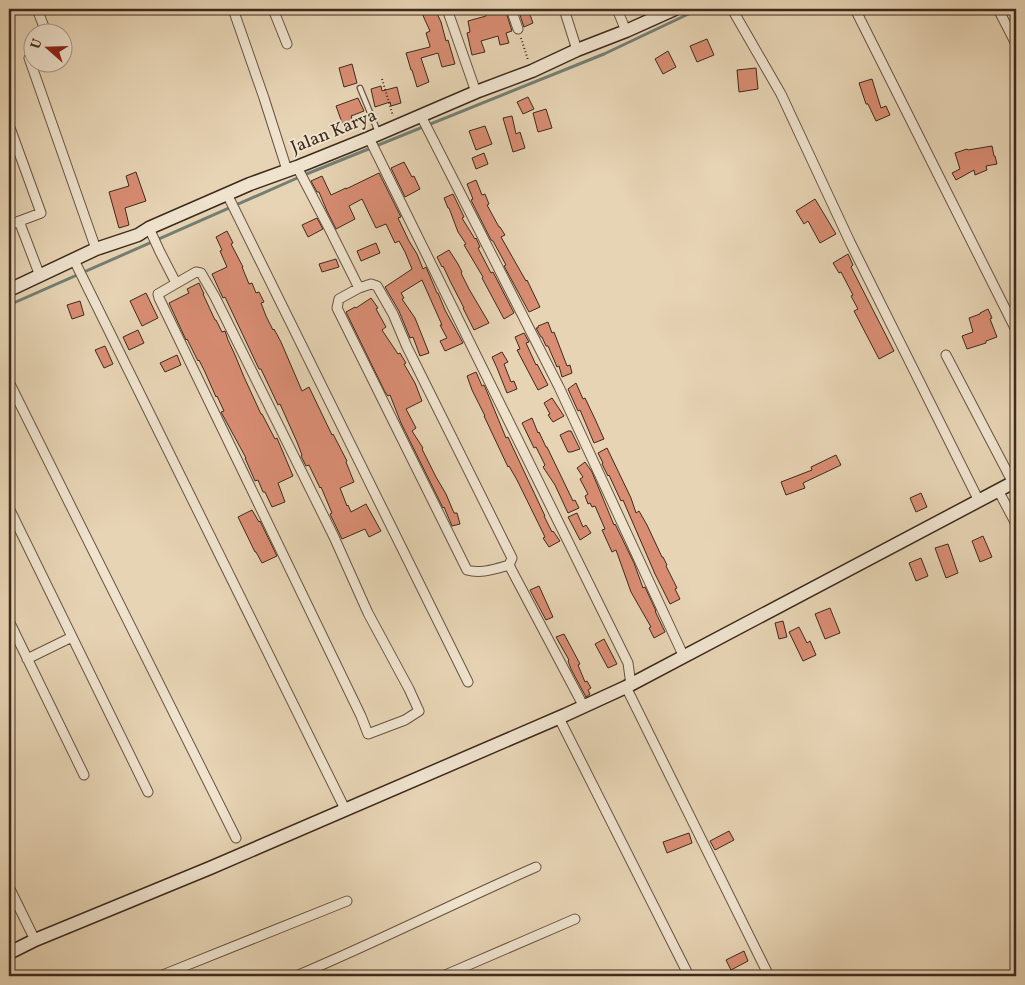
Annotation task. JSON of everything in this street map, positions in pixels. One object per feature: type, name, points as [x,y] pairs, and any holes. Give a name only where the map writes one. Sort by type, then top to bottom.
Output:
[{"type":"street","points":[[37,9],[42,22]]},
{"type":"street","points":[[233,9],[261,90],[294,169],[304,180],[359,288]]},
{"type":"street","points":[[273,9],[287,44]]},
{"type":"street","points":[[447,9],[476,92]]},
{"type":"street","points":[[511,9],[518,29]]},
{"type":"street","points":[[564,9],[577,50]]},
{"type":"street","points":[[617,9],[626,31]]},
{"type":"street","name":"Jalan Karya","points":[[9,290],[40,276],[76,264],[96,249],[150,231],[250,184],[373,138],[396,125],[422,119],[476,92],[675,9]]},
{"type":"street","points":[[732,9],[781,94],[850,242],[979,501]]},
{"type":"street","points":[[855,9],[1016,330]]},
{"type":"street","points":[[998,9],[1016,44]]},
{"type":"street","points":[[34,72],[96,249]]},
{"type":"street","points":[[422,119],[559,386],[684,657]]},
{"type":"street","points":[[9,126],[40,213],[9,225]]},
{"type":"street","points":[[373,138],[375,151],[628,664],[628,686],[769,976]]},
{"type":"street","points":[[227,194],[468,682]]},
{"type":"street","points":[[19,221],[40,276]]},
{"type":"street","points":[[150,231],[176,283]]},
{"type":"street","points":[[76,264],[345,809]]},
{"type":"street","points":[[196,272],[201,273],[215,297],[334,537],[368,613],[420,711],[405,720],[368,734],[357,707],[159,298],[158,294],[176,283],[196,272]]},
{"type":"street","points":[[509,566],[482,572],[467,570],[337,308],[339,299],[359,288],[371,284],[377,286],[512,558],[509,566],[584,707]]},
{"type":"street","points":[[9,953],[35,940],[210,868],[584,707],[684,657],[1014,482],[946,355]]},
{"type":"street","points":[[9,382],[236,838]]},
{"type":"street","points":[[998,490],[1016,524]]},
{"type":"street","points":[[9,508],[148,792]]},
{"type":"street","points":[[9,621],[84,775]]},
{"type":"street","points":[[27,659],[72,637]]},
{"type":"street","points":[[559,718],[688,976]]},
{"type":"street","points":[[296,976],[536,867]]},
{"type":"street","points":[[9,887],[35,940]]},
{"type":"street","points":[[160,976],[347,900]]},
{"type":"street","points":[[443,976],[575,920]]},
{"type":"lane","points":[[360,88],[373,138]]},
{"type":"path","points":[[518,29],[532,70]]},
{"type":"path","points":[[382,79],[396,125]]},
{"type":"building","points":[[420,9],[435,9],[446,41],[448,40],[455,64],[442,67],[438,53],[421,58],[429,82],[417,87],[406,53],[430,47],[426,33],[430,31]]},
{"type":"building","points":[[505,9],[512,31],[506,33],[509,43],[500,45],[498,36],[481,41],[485,52],[472,55],[467,33],[470,32],[468,21]]},
{"type":"building","points":[[518,9],[528,9],[533,23],[524,27]]},
{"type":"building","points":[[707,39],[714,55],[697,62],[690,46]]},
{"type":"building","points":[[668,51],[676,67],[663,74],[655,59]]},
{"type":"building","points":[[352,64],[357,83],[344,87],[339,68]]},
{"type":"building","points":[[756,68],[758,89],[739,92],[737,70]]},
{"type":"building","points":[[872,79],[881,108],[886,106],[890,115],[876,121],[868,104],[866,104],[859,83]]},
{"type":"building","points":[[381,86],[382,91],[397,87],[401,103],[391,106],[390,102],[375,107],[371,89]]},
{"type":"building","points":[[528,97],[534,109],[523,114],[517,102]]},
{"type":"building","points":[[358,98],[364,111],[351,116],[354,124],[344,128],[336,106]]},
{"type":"building","points":[[546,109],[552,128],[538,132],[533,113]]},
{"type":"building","points":[[512,116],[516,134],[520,132],[525,148],[513,152],[503,118]]},
{"type":"building","points":[[485,126],[492,144],[476,150],[469,131]]},
{"type":"building","points":[[992,146],[997,164],[986,166],[987,170],[975,175],[974,170],[956,180],[952,173],[960,169],[955,153],[967,149]]},
{"type":"building","points":[[484,153],[488,164],[476,169],[472,158]]},
{"type":"building","points":[[404,162],[420,189],[405,197],[391,168]]},
{"type":"building","points":[[136,172],[146,201],[125,208],[129,225],[119,228],[109,192],[129,186],[126,176]]},
{"type":"building","points":[[379,173],[401,217],[398,218],[409,241],[423,269],[426,267],[445,310],[463,343],[445,351],[440,341],[447,338],[422,280],[401,293],[404,298],[402,299],[415,318],[429,353],[420,356],[413,337],[410,338],[399,311],[385,287],[412,269],[399,241],[395,243],[386,224],[376,228],[362,199],[349,206],[355,219],[336,229],[319,192],[317,192],[311,181],[322,176],[331,195]]},
{"type":"building","points":[[476,180],[482,195],[485,194],[489,204],[487,205],[505,235],[501,237],[527,280],[540,307],[529,312],[471,200],[473,199],[467,184]]},
{"type":"building","points":[[453,194],[464,217],[462,218],[476,238],[480,247],[478,248],[514,313],[504,319],[464,245],[466,244],[458,232],[448,208],[444,198]]},
{"type":"building","points":[[815,199],[836,234],[820,243],[808,221],[804,224],[796,211]]},
{"type":"building","points":[[317,218],[323,229],[308,237],[302,225]]},
{"type":"building","points":[[227,231],[249,284],[252,283],[256,293],[259,292],[264,302],[261,303],[266,316],[281,342],[302,391],[309,387],[347,461],[354,482],[340,488],[347,506],[351,512],[366,504],[381,531],[369,537],[365,529],[342,539],[330,514],[332,513],[321,487],[309,465],[306,466],[280,404],[278,405],[261,369],[259,369],[225,297],[223,298],[212,274],[227,267],[216,237]]},
{"type":"building","points":[[376,243],[380,253],[361,261],[357,251]]},
{"type":"building","points":[[449,250],[489,323],[474,330],[437,257]]},
{"type":"building","points":[[848,254],[853,265],[851,267],[894,351],[879,359],[854,311],[858,309],[851,296],[853,295],[841,272],[839,273],[833,263]]},
{"type":"building","points":[[336,259],[339,267],[322,272],[319,264]]},
{"type":"building","points":[[199,283],[215,320],[222,332],[225,331],[261,414],[275,439],[277,438],[293,476],[278,483],[285,502],[272,507],[258,480],[255,481],[246,458],[221,412],[224,411],[217,396],[199,360],[186,340],[169,303],[189,293],[187,289]]},
{"type":"building","points":[[146,293],[158,318],[142,326],[130,301]]},
{"type":"building","points":[[371,298],[378,308],[376,309],[386,327],[382,330],[406,363],[404,364],[415,383],[422,401],[406,409],[416,428],[412,431],[423,448],[454,513],[457,513],[460,524],[452,526],[401,423],[390,395],[388,396],[385,392],[346,312]]},
{"type":"building","points":[[80,301],[84,315],[72,319],[67,305]]},
{"type":"building","points":[[988,309],[997,337],[967,349],[962,336],[973,332],[969,318]]},
{"type":"building","points":[[548,322],[552,333],[554,332],[567,366],[570,365],[572,373],[562,377],[559,366],[557,367],[548,346],[546,346],[536,328]]},
{"type":"building","points":[[138,330],[144,343],[129,350],[123,337]]},
{"type":"building","points":[[524,333],[529,342],[526,343],[536,365],[548,385],[538,390],[517,350],[520,349],[515,337]]},
{"type":"building","points":[[105,346],[113,364],[104,368],[95,350]]},
{"type":"building","points":[[502,352],[508,362],[504,364],[511,382],[514,381],[517,389],[507,393],[492,357]]},
{"type":"building","points":[[177,355],[181,365],[165,372],[160,363]]},
{"type":"building","points":[[476,372],[482,386],[484,385],[485,387],[506,438],[508,437],[544,516],[552,532],[560,541],[549,547],[543,538],[545,537],[517,480],[508,467],[472,390],[467,376]]},
{"type":"building","points":[[576,383],[604,439],[594,443],[580,410],[578,411],[568,389]]},
{"type":"building","points":[[552,398],[564,416],[553,422],[548,415],[550,414],[544,403]]},
{"type":"building","points":[[532,418],[573,501],[575,500],[579,508],[568,513],[555,485],[543,467],[545,465],[536,447],[534,448],[522,423]]},
{"type":"building","points":[[571,431],[580,449],[568,452],[560,435]]},
{"type":"building","points":[[607,448],[631,498],[636,513],[639,511],[647,525],[677,588],[675,589],[680,599],[670,604],[623,500],[621,501],[602,464],[598,453]]},
{"type":"building","points":[[836,455],[841,465],[803,483],[805,488],[786,495],[781,482],[812,470],[811,467]]},
{"type":"building","points":[[585,462],[592,472],[614,525],[634,563],[643,588],[645,587],[665,632],[654,638],[649,628],[651,627],[631,592],[616,550],[612,552],[602,530],[605,529],[595,506],[592,507],[590,503],[588,504],[585,496],[588,494],[580,479],[583,477],[577,468]]},
{"type":"building","points":[[921,493],[927,507],[916,512],[910,498]]},
{"type":"building","points":[[252,510],[260,521],[277,556],[262,563],[238,517]]},
{"type":"building","points":[[577,513],[583,527],[586,525],[591,533],[580,540],[568,517]]},
{"type":"building","points":[[983,536],[992,557],[980,562],[972,541]]},
{"type":"building","points":[[948,544],[958,573],[946,578],[935,548]]},
{"type":"building","points":[[921,558],[928,576],[916,581],[909,563]]},
{"type":"building","points":[[539,586],[553,617],[546,620],[530,590]]},
{"type":"building","points":[[830,608],[840,633],[825,639],[815,614]]},
{"type":"building","points":[[783,621],[787,637],[779,639],[775,623]]},
{"type":"building","points":[[799,627],[807,643],[810,641],[816,655],[803,661],[789,632]]},
{"type":"building","points":[[564,634],[580,664],[578,665],[585,682],[587,681],[591,688],[588,690],[590,694],[586,697],[556,637]]},
{"type":"building","points":[[604,639],[617,664],[608,668],[595,644]]},
{"type":"building","points":[[729,831],[734,840],[715,850],[710,841]]},
{"type":"building","points":[[689,833],[692,843],[667,853],[663,842]]},
{"type":"building","points":[[744,951],[748,961],[731,970],[726,960]]},
{"type":"waterway","points":[[9,305],[304,175],[604,54],[699,9]]}]
